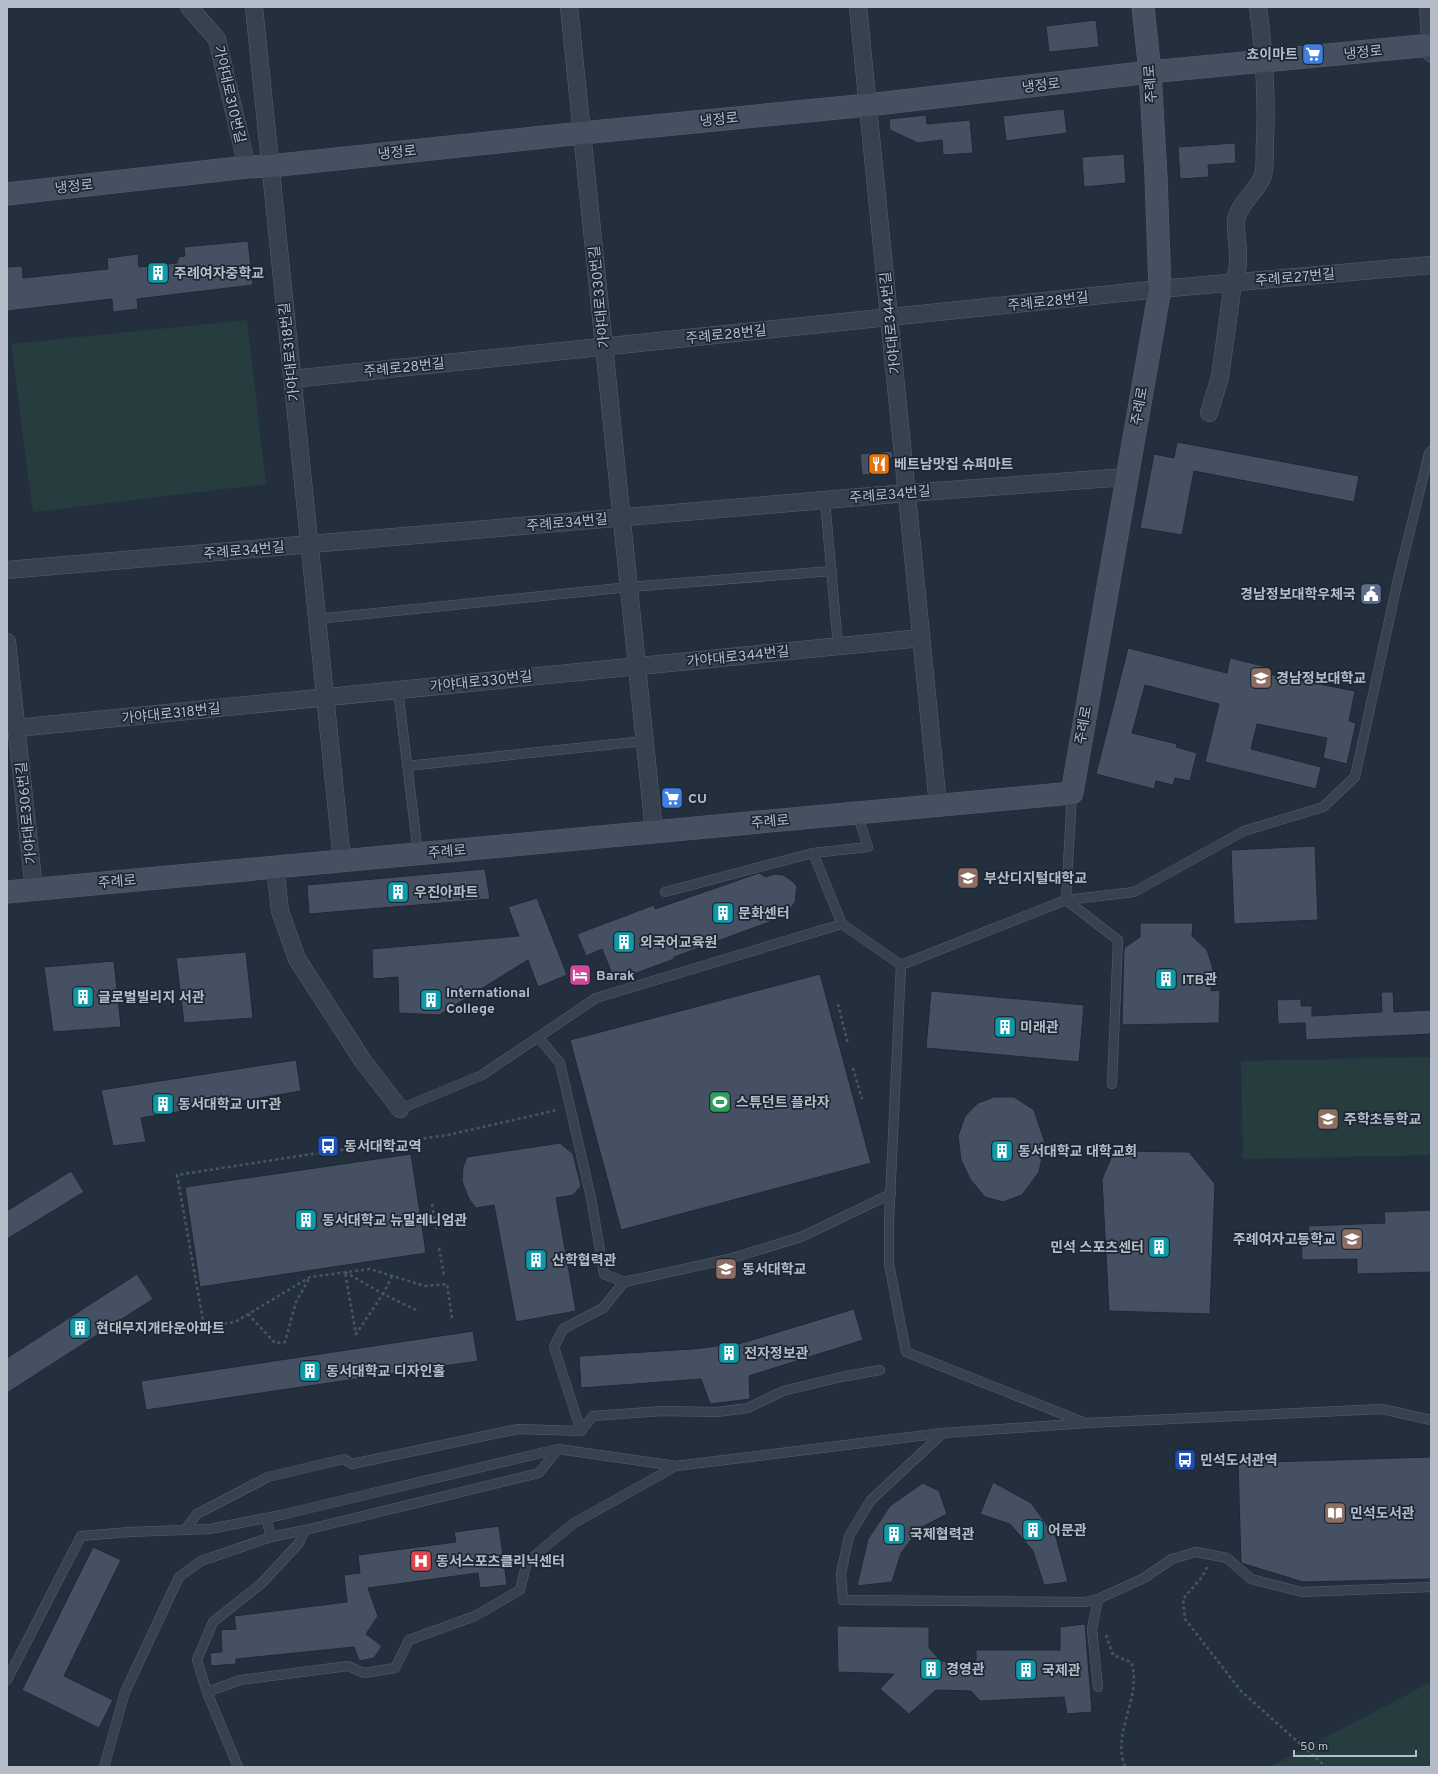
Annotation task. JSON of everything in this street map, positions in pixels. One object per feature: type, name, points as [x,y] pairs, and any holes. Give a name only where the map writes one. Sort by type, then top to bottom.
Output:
[{"type":"street","name":"가야대로310번길","points":[[189,7],[217,39],[247,167]]},
{"type":"street","name":"가야대로318번길","points":[[254,7],[342,860]]},
{"type":"street","name":"가야대로330번길","points":[[569,7],[654,832]]},
{"type":"street","name":"가야대로344번길","points":[[858,7],[938,805]]},
{"type":"street","name":"주례로","points":[[7,892],[1072,793],[1160,289],[1156,176],[1150,72],[1143,7]]},
{"type":"street","points":[[1210,413],[1220,378],[1233,283],[1238,273],[1239,264],[1236,219],[1238,212],[1259,182],[1264,166],[1266,117],[1258,7]]},
{"type":"street","points":[[1428,7],[1431,48]]},
{"type":"street","name":"냉정로","points":[[7,194],[582,132],[868,105],[1150,72],[1263,61],[1431,48]]},
{"type":"street","name":"주례로27번길","points":[[1160,289],[1431,265]]},
{"type":"street","name":"주례로28번길","points":[[292,379],[1160,289]]},
{"type":"street","name":"주례로34번길","points":[[7,570],[907,493],[1127,477]]},
{"type":"street","name":"가야대로344번길","points":[[637,666],[921,638]]},
{"type":"street","name":"가야대로306번길","points":[[7,642],[34,889]]},
{"type":"street","name":"가야대로330번길","points":[[325,697],[637,666]]},
{"type":"street","name":"가야대로318번길","points":[[16,728],[325,697]]},
{"type":"street","points":[[275,867],[280,911],[297,959],[363,1061],[400,1109]]},
{"type":"lane","points":[[901,965],[1066,900],[1134,892],[1244,831],[1322,807],[1355,777],[1397,584],[1429,453],[1431,451]]},
{"type":"lane","points":[[826,500],[838,646]]},
{"type":"lane","points":[[317,620],[629,587],[832,571]]},
{"type":"lane","name":"주례로","points":[[398,690],[418,853]]},
{"type":"lane","points":[[408,766],[644,741]]},
{"type":"lane","points":[[1066,900],[1072,793]]},
{"type":"lane","points":[[665,892],[813,853],[868,847],[857,813]]},
{"type":"lane","points":[[813,853],[842,924],[901,965]]},
{"type":"lane","points":[[1066,900],[1118,940],[1112,1084]]},
{"type":"lane","points":[[400,1109],[482,1075],[596,998],[842,924]]},
{"type":"lane","points":[[901,965],[889,1264],[906,1352],[1087,1423]]},
{"type":"lane","points":[[538,1037],[560,1063],[591,1198],[604,1274],[624,1282],[729,1259],[801,1236],[891,1194]]},
{"type":"lane","points":[[581,1431],[554,1347],[563,1329],[603,1308],[624,1282]]},
{"type":"lane","points":[[581,1431],[593,1416],[662,1411],[717,1412],[748,1408],[783,1391],[841,1377],[880,1370]]},
{"type":"lane","points":[[7,1680],[81,1536],[129,1532],[210,1529],[266,1518],[558,1449],[676,1466],[943,1433],[1087,1423],[1382,1409],[1431,1420]]},
{"type":"lane","points":[[185,1530],[197,1514],[268,1477],[344,1459],[352,1464],[518,1428],[581,1431]]},
{"type":"lane","points":[[943,1433],[871,1500],[849,1536],[841,1574],[843,1600],[1085,1602],[1097,1604],[1144,1578],[1172,1559],[1196,1552],[1227,1558],[1251,1579],[1302,1592],[1431,1587]]},
{"type":"lane","points":[[104,1767],[124,1692],[179,1577],[201,1561],[271,1537],[539,1473],[558,1449]]},
{"type":"lane","points":[[207,1692],[240,1680],[348,1666],[364,1673],[395,1668],[409,1640],[475,1616],[520,1590],[526,1562],[574,1523],[676,1466]]},
{"type":"lane","points":[[266,1518],[271,1537]]},
{"type":"lane","points":[[238,1767],[207,1692],[197,1660],[213,1622],[262,1583],[299,1543],[305,1530]]},
{"type":"lane","points":[[1097,1604],[1092,1629],[1098,1687]]},
{"type":"path","points":[[838,1004],[848,1044]]},
{"type":"path","points":[[853,1068],[862,1099]]},
{"type":"path","points":[[452,1318],[447,1284],[425,1286],[370,1269],[310,1276],[235,1322],[204,1326],[177,1175],[448,1135],[556,1110]]},
{"type":"path","points":[[432,1204],[436,1230]]},
{"type":"path","points":[[440,1248],[444,1275]]},
{"type":"path","points":[[345,1272],[356,1334],[383,1294],[392,1276]]},
{"type":"path","points":[[345,1272],[383,1294],[416,1310]]},
{"type":"path","points":[[248,1314],[275,1342],[285,1342],[296,1302],[310,1276]]},
{"type":"path","points":[[1213,1555],[1202,1577],[1183,1599],[1185,1619],[1241,1690],[1326,1767]]},
{"type":"path","points":[[1097,1604],[1113,1655],[1131,1662],[1134,1671],[1133,1689],[1121,1754],[1125,1767]]},
{"type":"green space","points":[[247,320],[266,484],[33,512],[11,344]]},
{"type":"green space","points":[[1431,1057],[1431,1155],[1243,1159],[1241,1061]]},
{"type":"green space","points":[[1431,1682],[1431,1767],[1269,1767]]},
{"type":"building","points":[[1096,20],[1099,47],[1049,52],[1046,26]]},
{"type":"building","points":[[1064,109],[1067,133],[1006,141],[1003,116]]},
{"type":"building","points":[[926,115],[927,124],[970,120],[973,153],[943,155],[942,140],[918,143],[890,130],[889,119]]},
{"type":"building","points":[[1235,143],[1236,163],[1208,165],[1209,177],[1180,179],[1178,147]]},
{"type":"building","points":[[1124,154],[1126,183],[1084,187],[1082,157]]},
{"type":"building","name":"주례여자중학교","points":[[248,241],[253,285],[137,299],[138,309],[113,312],[112,299],[7,311],[7,267],[22,266],[23,278],[108,269],[107,258],[138,254],[139,267],[177,263],[179,257],[185,256],[184,247]]},
{"type":"building","points":[[1177,442],[1359,476],[1354,502],[1194,471],[1182,535],[1140,528],[1154,454],[1174,458]]},
{"type":"building","points":[[892,451],[893,456],[877,474],[862,475],[860,454]]},
{"type":"building","points":[[1128,648],[1227,673],[1230,658],[1271,668],[1269,674],[1355,691],[1349,721],[1356,723],[1347,764],[1323,758],[1327,738],[1257,724],[1251,749],[1321,767],[1316,789],[1205,762],[1219,704],[1145,685],[1132,733],[1177,744],[1176,747],[1197,753],[1190,781],[1175,778],[1173,785],[1156,781],[1154,789],[1096,774]]},
{"type":"building","points":[[1315,846],[1318,920],[1234,924],[1231,850]]},
{"type":"building","name":"우진아파트","points":[[485,869],[490,899],[309,914],[307,885]]},
{"type":"building","points":[[759,873],[766,877],[775,874],[783,875],[797,886],[795,902],[790,909],[783,911],[783,914],[775,916],[775,920],[674,957],[674,959],[615,981],[602,949],[586,956],[577,934],[654,905],[655,909]]},
{"type":"building","points":[[537,898],[567,975],[538,987],[528,960],[439,1015],[399,1013],[398,977],[373,979],[372,949],[519,936],[508,907]]},
{"type":"building","name":"ITB관","points":[[1140,923],[1193,923],[1192,936],[1207,950],[1213,969],[1211,991],[1220,990],[1219,1023],[1122,1025],[1124,948],[1140,937]]},
{"type":"building","points":[[246,952],[253,1018],[184,1023],[176,958]]},
{"type":"building","name":"글로벌빌리지 서관","points":[[114,961],[121,1027],[53,1032],[44,967]]},
{"type":"building","name":"스튜던트 플라자","points":[[820,974],[871,1163],[621,1230],[570,1040]]},
{"type":"building","name":"미래관","points":[[931,991],[1084,1005],[1079,1062],[926,1048]]},
{"type":"building","points":[[1381,992],[1393,992],[1394,1012],[1431,1010],[1431,1034],[1306,1040],[1305,1023],[1278,1024],[1277,1000],[1301,999],[1301,1006],[1312,1006],[1312,1016],[1382,1012]]},
{"type":"building","name":"동서대학교 UIT관","points":[[296,1060],[301,1091],[141,1118],[146,1142],[113,1146],[101,1090]]},
{"type":"building","name":"동서대학교 대학교회","points":[[994,1097],[1014,1097],[1034,1110],[1045,1143],[1039,1172],[1022,1195],[1003,1202],[985,1197],[970,1179],[961,1160],[958,1136],[965,1116],[978,1103]]},
{"type":"building","name":"산학협력관","points":[[560,1143],[573,1154],[581,1186],[573,1195],[556,1198],[576,1311],[516,1322],[494,1205],[476,1208],[469,1199],[462,1181],[463,1167],[467,1157]]},
{"type":"building","name":"민석 스포츠센터","points":[[1114,1151],[1189,1152],[1215,1184],[1210,1314],[1109,1311],[1102,1179]]},
{"type":"building","name":"동서대학교 뉴밀레니엄관","points":[[411,1154],[426,1253],[200,1287],[185,1187]]},
{"type":"building","points":[[71,1171],[84,1192],[7,1239],[7,1211]]},
{"type":"building","points":[[1431,1210],[1431,1272],[1357,1274],[1357,1259],[1302,1260],[1301,1232],[1309,1231],[1308,1226],[1385,1223],[1384,1212]]},
{"type":"building","name":"현대무지개타운아파트","points":[[137,1274],[153,1299],[7,1393],[7,1358]]},
{"type":"building","name":"전자정보관","points":[[854,1309],[863,1340],[749,1376],[750,1399],[710,1404],[701,1379],[581,1388],[579,1356],[693,1349],[742,1343]]},
{"type":"building","name":"동서대학교 디자인홀","points":[[473,1331],[478,1361],[146,1410],[141,1381]]},
{"type":"building","name":"민석도서관","points":[[1431,1457],[1431,1579],[1303,1582],[1241,1563],[1238,1463]]},
{"type":"building","name":"어문관","points":[[993,1482],[1031,1503],[1056,1537],[1068,1582],[1044,1585],[1033,1551],[1010,1524],[980,1514]]},
{"type":"building","name":"국제협력관","points":[[923,1483],[939,1491],[947,1514],[920,1528],[901,1553],[892,1582],[857,1586],[868,1539],[890,1506]]},
{"type":"building","points":[[499,1526],[507,1585],[480,1588],[478,1573],[368,1588],[378,1616],[366,1634],[382,1646],[374,1658],[359,1661],[354,1647],[236,1659],[236,1664],[211,1666],[210,1653],[222,1652],[221,1630],[236,1629],[234,1616],[347,1602],[344,1575],[360,1573],[358,1555],[456,1542],[454,1532]]},
{"type":"building","points":[[93,1547],[121,1560],[64,1676],[113,1700],[99,1728],[22,1690]]},
{"type":"building","points":[[1085,1624],[1092,1712],[1067,1714],[1064,1697],[980,1701],[971,1691],[936,1690],[909,1714],[880,1689],[894,1674],[838,1672],[837,1626],[929,1627],[929,1648],[941,1661],[962,1663],[976,1662],[976,1650],[1060,1650],[1060,1627]]},
{"type":"place","name":"쵸이마트","points":[[1313,54]]},
{"type":"place","name":"주례여자중학교","points":[[158,273]]},
{"type":"place","name":"베트남맛집 슈퍼마트","points":[[879,464]]},
{"type":"place","name":"경남정보대학우체국","points":[[1371,594]]},
{"type":"place","name":"경남정보대학교","points":[[1261,678]]},
{"type":"place","name":"CU","points":[[672,798]]},
{"type":"place","name":"부산디지털대학교","points":[[968,878]]},
{"type":"place","name":"우진아파트","points":[[398,892]]},
{"type":"place","name":"문화센터","points":[[723,913]]},
{"type":"place","name":"외국어교육원","points":[[624,942]]},
{"type":"place","name":"Barak","points":[[580,975]]},
{"type":"place","name":"ITB관","points":[[1166,979]]},
{"type":"place","name":"글로벌빌리지 서관","points":[[83,997]]},
{"type":"place","name":"International College","points":[[431,1000]]},
{"type":"place","name":"미래관","points":[[1005,1027]]},
{"type":"place","name":"스튜던트 플라자","points":[[720,1102]]},
{"type":"place","name":"동서대학교 UIT관","points":[[163,1104]]},
{"type":"place","name":"주학초등학교","points":[[1328,1119]]},
{"type":"place","name":"동서대학교역","points":[[328,1146]]},
{"type":"place","name":"동서대학교 대학교회","points":[[1002,1151]]},
{"type":"place","name":"동서대학교 뉴밀레니엄관","points":[[306,1220]]},
{"type":"place","name":"주례여자고등학교","points":[[1352,1239]]},
{"type":"place","name":"민석 스포츠센터","points":[[1159,1247]]},
{"type":"place","name":"산학협력관","points":[[536,1260]]},
{"type":"place","name":"동서대학교","points":[[726,1269]]},
{"type":"place","name":"현대무지개타운아파트","points":[[80,1328]]},
{"type":"place","name":"전자정보관","points":[[729,1353]]},
{"type":"place","name":"동서대학교 디자인홀","points":[[310,1371]]},
{"type":"place","name":"민석도서관역","points":[[1185,1460]]},
{"type":"place","name":"민석도서관","points":[[1335,1513]]},
{"type":"place","name":"어문관","points":[[1033,1530]]},
{"type":"place","name":"국제협력관","points":[[894,1534]]},
{"type":"place","name":"동서스포츠클리닉센터","points":[[421,1561]]},
{"type":"place","name":"경영관","points":[[931,1669]]},
{"type":"place","name":"국제관","points":[[1026,1670]]}]
